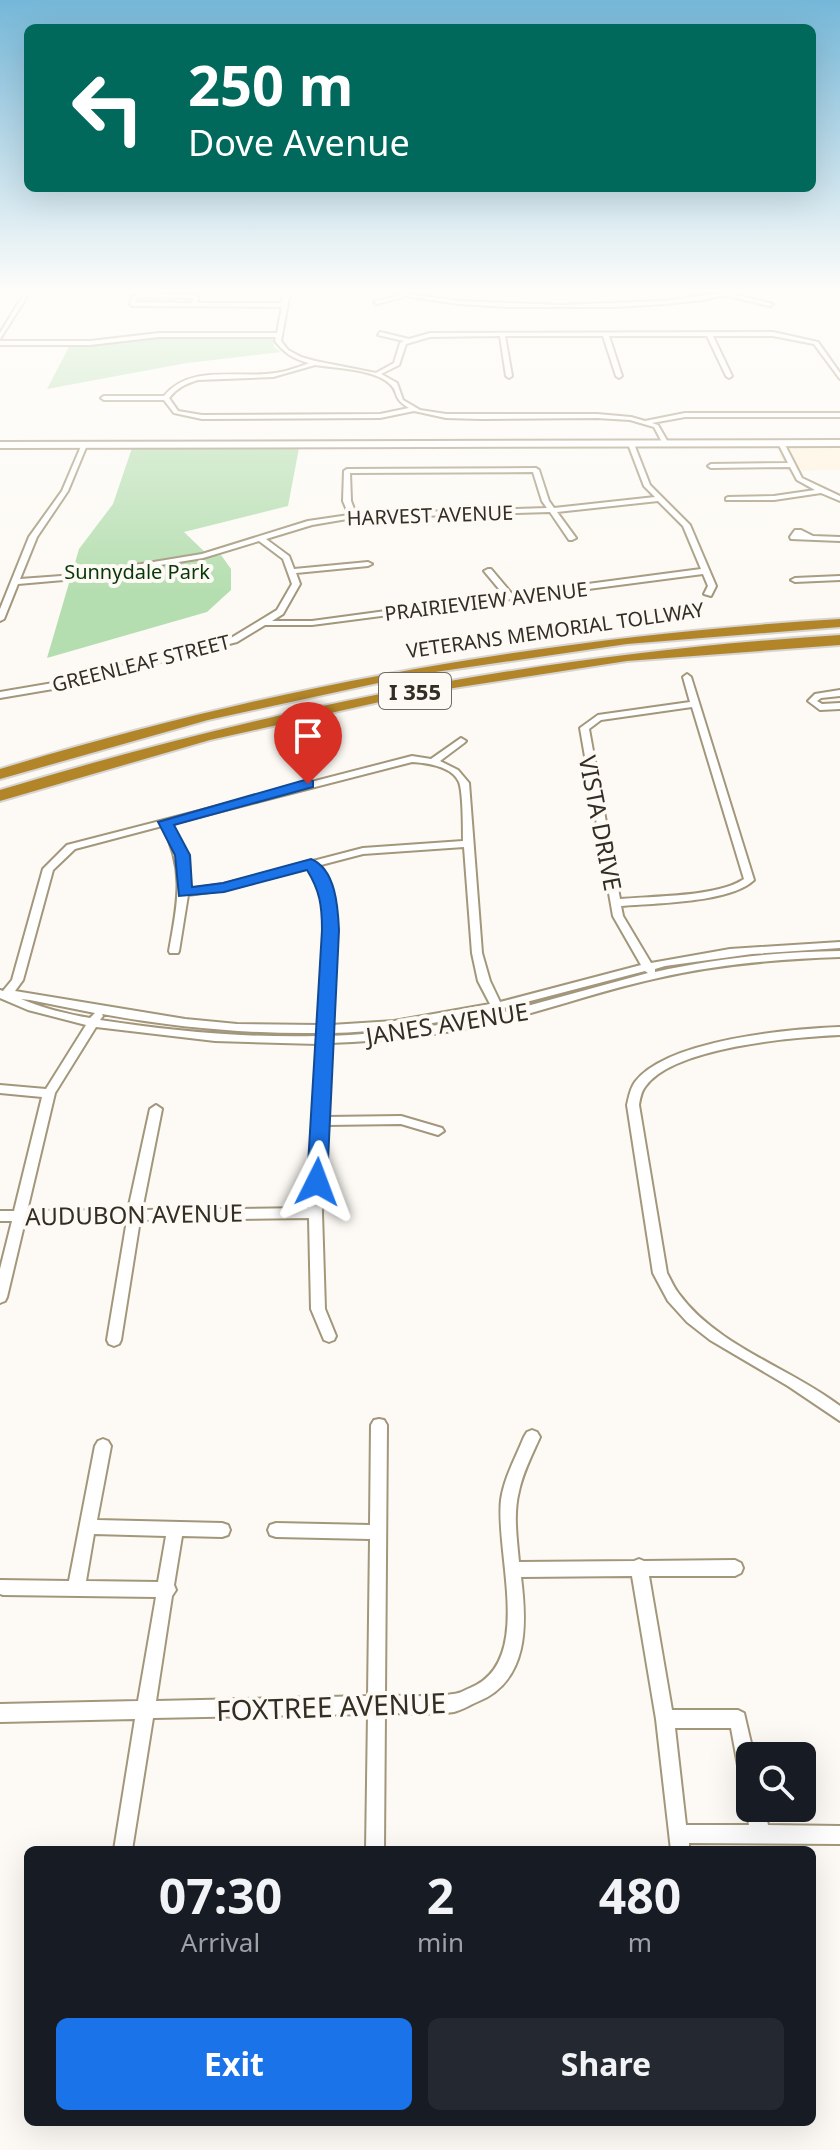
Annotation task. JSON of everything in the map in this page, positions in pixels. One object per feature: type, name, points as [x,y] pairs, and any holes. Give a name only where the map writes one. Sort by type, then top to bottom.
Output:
[{"type":"highway","name":"VETERANS MEMORIAL TOLLWAY","points":[[0,774],[81,748],[328,687],[535,653],[697,631],[840,623]]},
{"type":"highway","name":"VETERANS MEMORIAL TOLLWAY","points":[[0,796],[136,755],[448,684],[642,656],[840,640]]},
{"type":"main road","points":[[0,445],[840,443]]},
{"type":"street","points":[[166,398],[170,392]]},
{"type":"street","points":[[398,392],[400,399],[414,409]]},
{"type":"street","points":[[104,398],[166,398]]},
{"type":"street","points":[[166,398],[176,412],[209,417],[380,416],[414,409],[454,416],[614,416],[647,422],[679,415],[840,415]]},
{"type":"street","points":[[647,422],[661,432],[666,444]]},
{"type":"street","points":[[781,443],[789,465],[799,479],[819,491],[838,497]]},
{"type":"street","points":[[631,444],[645,482],[686,525],[712,586],[708,594]]},
{"type":"street","points":[[0,619],[33,537],[65,491],[84,445]]},
{"type":"street","points":[[711,466],[789,465]]},
{"type":"street","points":[[353,516],[347,501],[347,471],[536,470],[552,510],[572,538]]},
{"type":"street","points":[[728,499],[774,498],[819,491]]},
{"type":"street","name":"HARVEST AVENUE","points":[[14,582],[179,561],[262,540],[311,523],[353,516],[552,510],[660,499]]},
{"type":"street","points":[[809,538],[840,539]]},
{"type":"street","points":[[262,540],[286,558],[293,571],[368,564]]},
{"type":"street","name":"GREENLEAF STREET","points":[[0,695],[53,686],[234,640],[267,623],[293,595],[296,584],[293,571]]},
{"type":"street","points":[[488,571],[511,598]]},
{"type":"street","name":"PRAIRIEVIEW AVENUE","points":[[267,623],[312,623],[706,571]]},
{"type":"street","points":[[795,580],[840,578]]},
{"type":"street","points":[[616,903],[726,891],[746,885],[749,880],[687,677]]},
{"type":"street","points":[[840,693],[818,696],[812,701],[820,707],[840,706]]},
{"type":"street","name":"VISTA DRIVE","points":[[651,971],[623,925],[616,903],[584,728],[598,718],[694,704]]},
{"type":"street","points":[[433,762],[461,741]]},
{"type":"street","points":[[3,994],[17,980],[48,869],[53,861],[82,844],[403,760],[433,762],[454,771],[464,783],[477,953],[499,1012]]},
{"type":"street","points":[[165,822],[183,855],[184,893],[174,951]]},
{"type":"street","points":[[184,893],[224,887],[379,848],[469,844]]},
{"type":"street","points":[[311,864],[324,886],[331,908],[315,1213],[318,1309],[329,1336]]},
{"type":"street","name":"JANES AVENUE","points":[[3,994],[17,1003],[205,1037],[406,1034],[651,971],[756,949],[840,945]]},
{"type":"street","name":"JANES AVENUE","points":[[651,971],[768,957],[840,954]]},
{"type":"street","points":[[0,1297],[49,1093],[96,1017]]},
{"type":"street","points":[[840,1031],[748,1041],[680,1059],[643,1080],[636,1089],[633,1105],[660,1273],[669,1293],[698,1325],[816,1394],[840,1415]]},
{"type":"street","points":[[0,1089],[49,1093]]},
{"type":"street","points":[[114,1340],[134,1215],[156,1109]]},
{"type":"street","points":[[320,1121],[401,1120],[438,1131]]},
{"type":"street","name":"AUDUBON AVENUE","points":[[0,1216],[315,1213]]},
{"type":"street","points":[[375,1846],[375,1532],[379,1425]]},
{"type":"street","name":"FOXTREE AVENUE","points":[[0,1713],[455,1703],[499,1682],[515,1647],[509,1499],[532,1437]]},
{"type":"street","points":[[76,1588],[103,1446]]},
{"type":"street","points":[[88,1527],[222,1530]]},
{"type":"street","points":[[124,1846],[144,1712],[168,1590],[175,1529]]},
{"type":"street","points":[[276,1530],[375,1532]]},
{"type":"street","points":[[639,1567],[665,1719],[679,1842],[760,1834],[840,1835]]},
{"type":"street","points":[[512,1570],[735,1568]]},
{"type":"street","points":[[3,1587],[168,1590]]},
{"type":"street","points":[[665,1719],[738,1719],[742,1742]]},
{"type":"street","points":[[758,1822],[760,1834]]},
{"type":"shaded area","points":[[776,446],[840,446],[840,470],[787,471]]},
{"type":"green space","name":"Sunnydale Park","points":[[132,448],[299,448],[288,506],[184,532],[210,557],[221,555],[231,569],[231,590],[207,612],[47,658],[79,549],[113,504]]},
{"type":"route","points":[[308,784],[165,822],[183,855],[184,893],[224,887],[311,864],[329,897],[331,930],[317,1182]]}]
